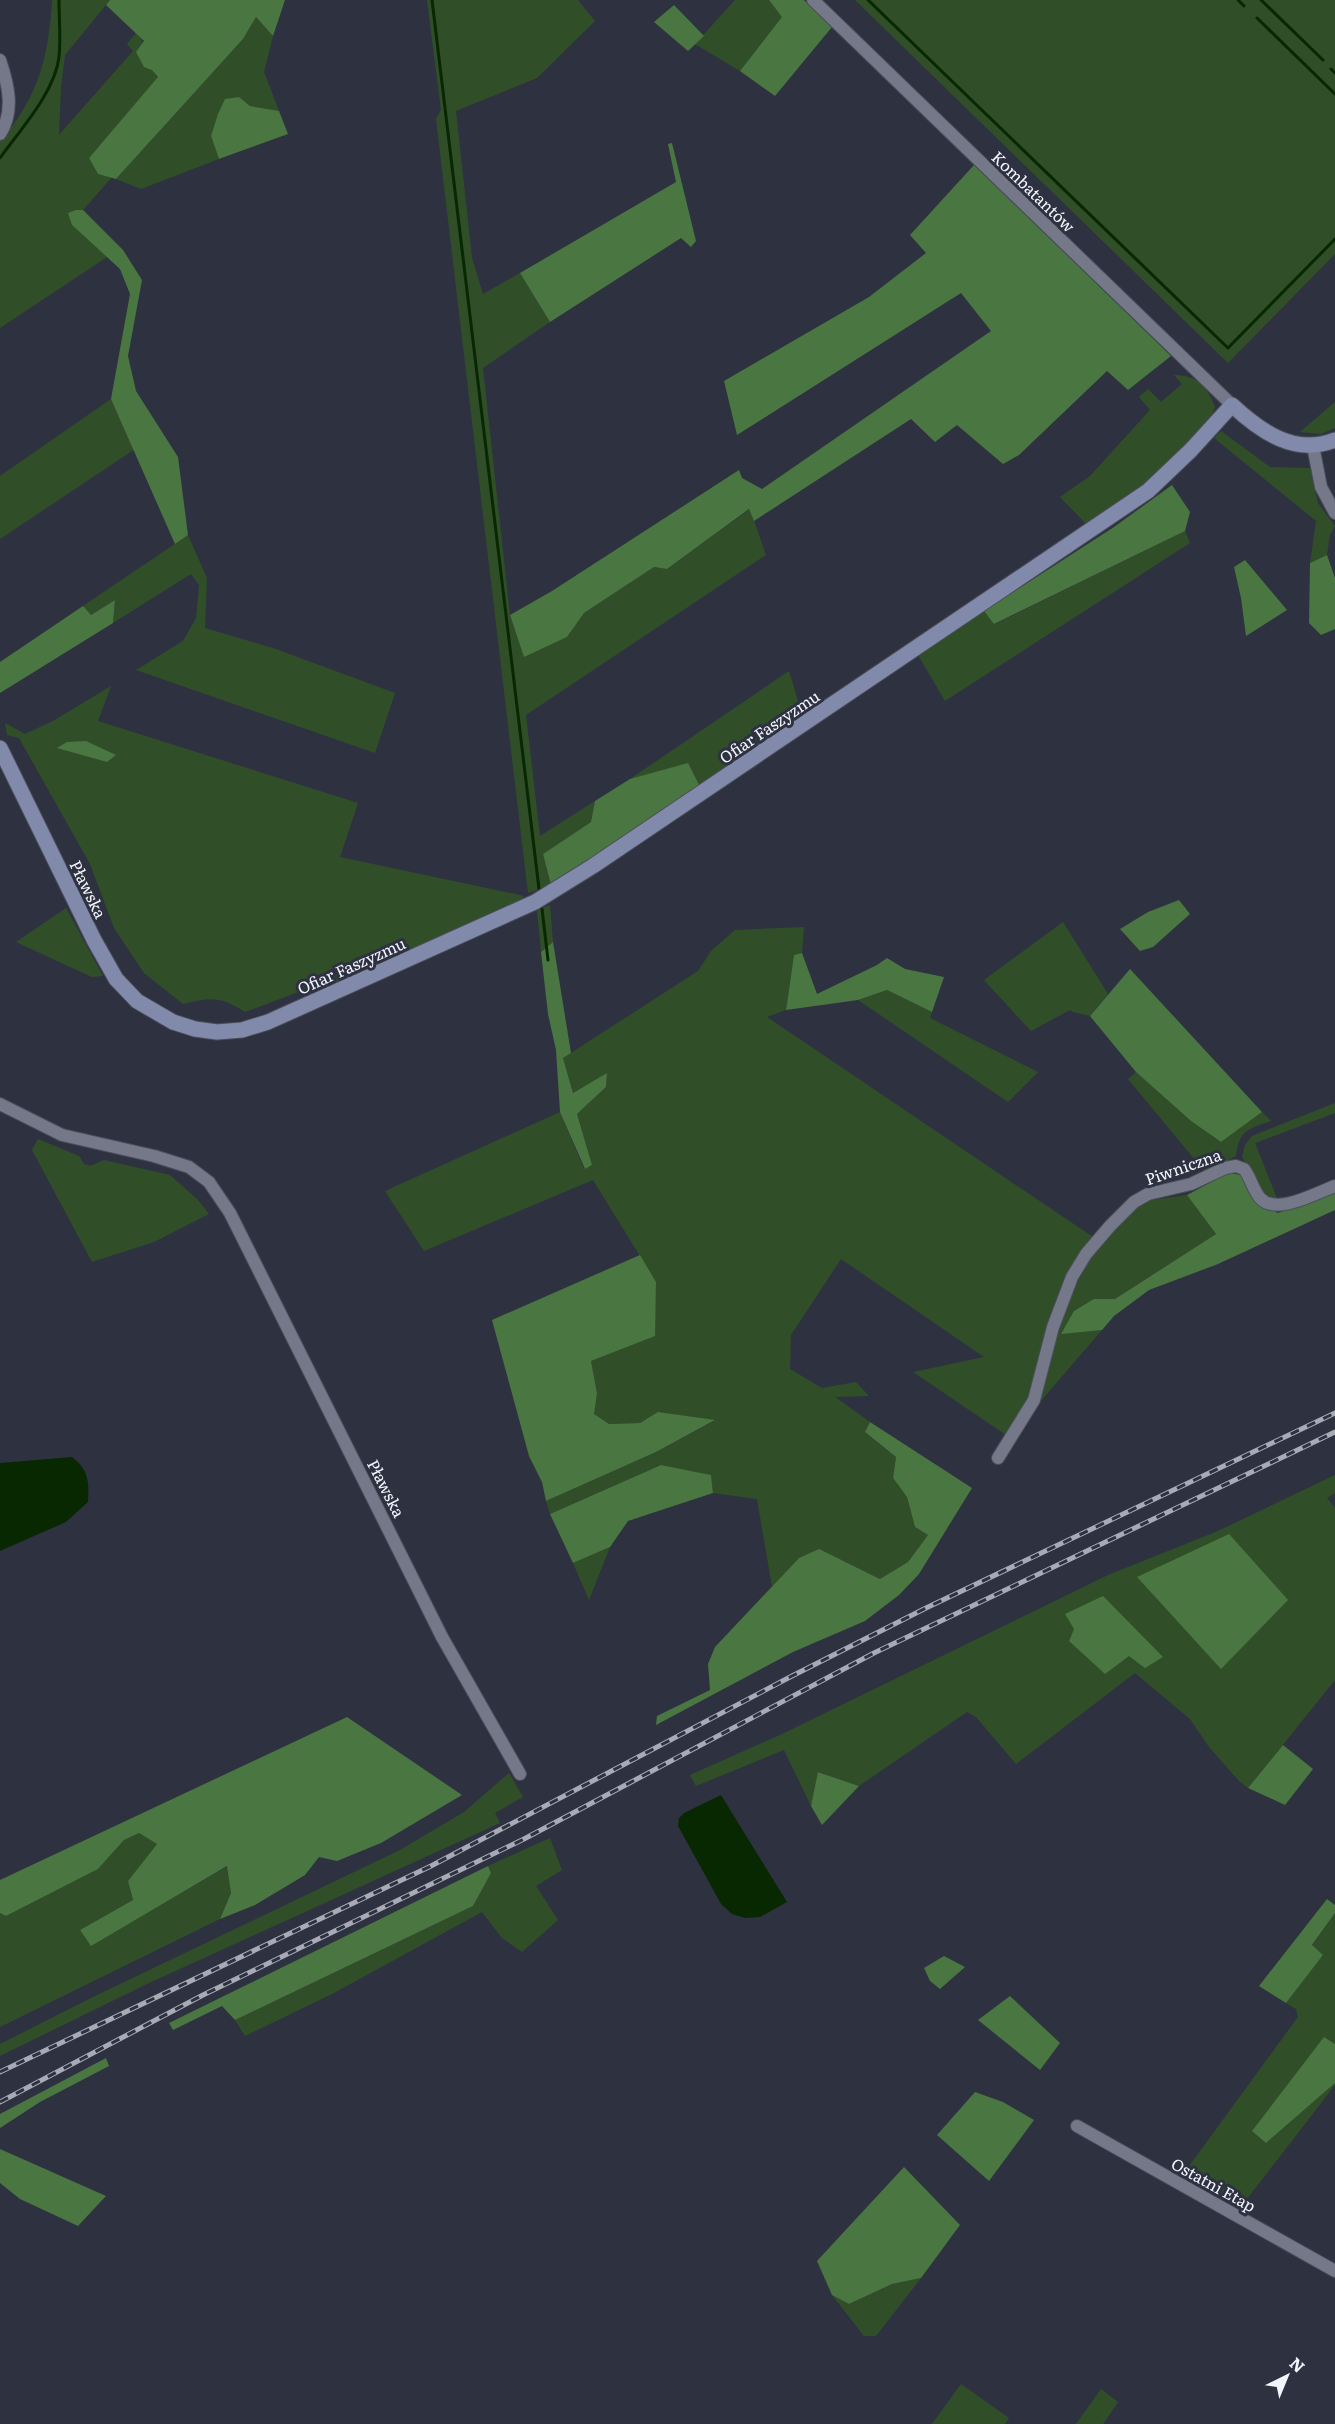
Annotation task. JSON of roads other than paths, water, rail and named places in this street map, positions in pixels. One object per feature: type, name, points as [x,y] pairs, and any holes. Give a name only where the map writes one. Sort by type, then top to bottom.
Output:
[{"type":"street","name":"Kombatantów","points":[[813,0],[1232,405]]},
{"type":"street","points":[[0,60],[9,90],[6,118],[0,134]]},
{"type":"street","points":[[1232,405],[1256,427],[1286,442],[1312,446],[1335,440]]},
{"type":"street","name":"Ofiar Faszyzmu","points":[[173,1022],[217,1032],[243,1030],[268,1022],[535,902],[728,775],[1148,491],[1191,450],[1232,405]]},
{"type":"street","points":[[1312,446],[1321,487],[1335,513]]},
{"type":"street","name":"Pławska","points":[[0,747],[104,962],[116,979],[137,1001],[173,1022]]},
{"type":"street","name":"Pławska","points":[[0,1104],[62,1135],[154,1156],[189,1167],[209,1182],[230,1213],[442,1637],[520,1774]]},
{"type":"street","name":"Piwniczna","points":[[998,1458],[1034,1400],[1053,1327],[1072,1277],[1086,1254],[1134,1202],[1148,1194],[1191,1184],[1225,1168],[1236,1166],[1244,1169],[1257,1194],[1270,1205],[1287,1204],[1335,1186]]},
{"type":"street","name":"Ostatni Etap","points":[[1077,2126],[1335,2271]]},
{"type":"waterway","points":[[0,158],[36,110],[51,84],[60,50],[59,0]]},
{"type":"waterway","points":[[432,0],[539,889]]},
{"type":"waterway","points":[[868,0],[1228,348],[1335,239]]},
{"type":"waterway","points":[[1238,0],[1244,6]]},
{"type":"waterway","points":[[1261,0],[1323,60]]},
{"type":"waterway","points":[[1257,18],[1335,94]]},
{"type":"waterway","points":[[1331,69],[1335,73]]},
{"type":"waterway","points":[[542,909],[548,960]]},
{"type":"railway","points":[[0,2072],[431,1866],[926,1608],[1335,1413]]},
{"type":"railway","points":[[0,2102],[203,1995],[524,1839],[874,1653],[1335,1432]]}]
